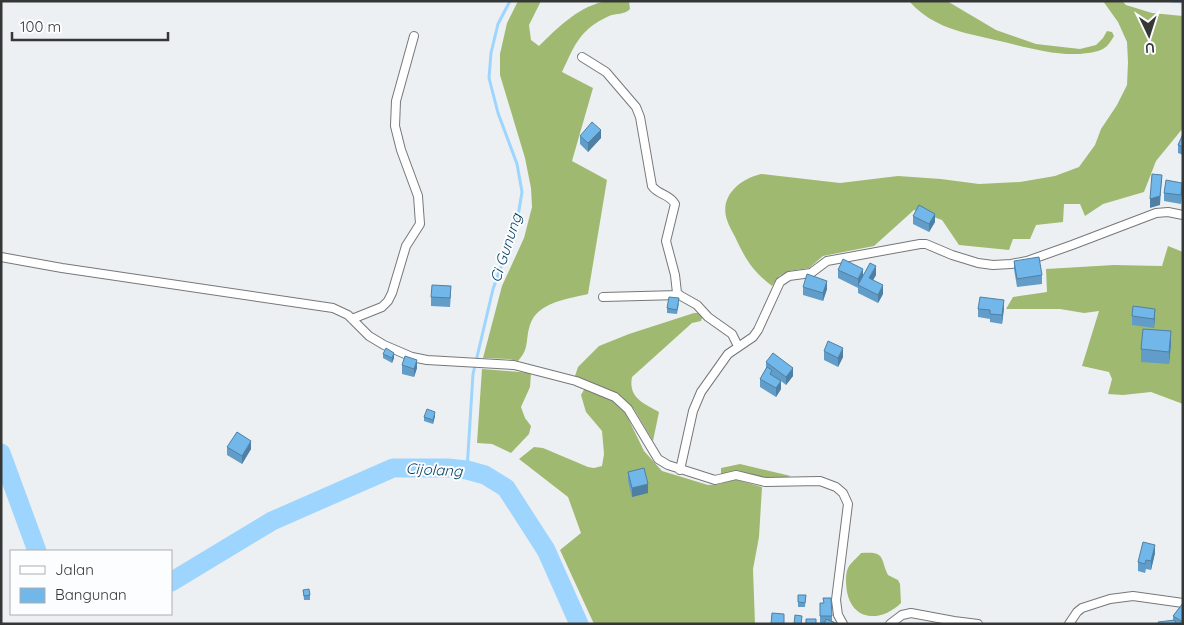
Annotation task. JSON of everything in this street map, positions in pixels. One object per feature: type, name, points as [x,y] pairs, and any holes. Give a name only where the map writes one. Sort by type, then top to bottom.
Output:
[{"type":"street","points":[[352,319],[382,307],[388,301],[406,246],[420,224],[418,196],[401,150],[395,126],[397,94],[414,36]]},
{"type":"street","points":[[582,57],[610,76],[638,112],[652,186],[656,191],[671,198],[675,204],[666,241],[679,295]]},
{"type":"street","points":[[680,470],[697,400],[728,354],[753,337],[758,330],[780,282],[784,278],[811,273],[827,261],[923,244],[978,263],[993,265],[1011,264],[1027,261],[1156,213],[1168,212],[1183,216]]},
{"type":"street","points":[[1,257],[62,268],[333,308],[352,319],[369,336],[398,352],[428,360],[525,367],[576,381],[615,396],[628,409],[658,459],[680,470],[715,480],[736,475],[765,482],[820,481],[836,487],[847,498],[848,513],[836,600],[838,615],[843,624]]},
{"type":"street","points":[[603,297],[679,295],[697,305],[708,317],[729,332],[738,346]]},
{"type":"street","points":[[1069,624],[1082,608],[1110,599],[1134,596],[1183,603]]},
{"type":"street","points":[[890,624],[902,615],[911,613],[965,624],[978,624]]},
{"type":"green space","points":[[518,1],[541,1],[529,25],[531,40],[539,46],[568,20],[593,5],[609,1],[629,1],[630,9],[599,21],[584,33],[562,72],[593,88],[572,161],[607,180],[588,294],[554,303],[539,311],[530,325],[526,348],[518,361],[483,358],[502,286],[524,238],[532,207],[531,188],[525,158],[500,75],[500,54],[507,23]]},
{"type":"green space","points":[[909,1],[947,1],[996,30],[1036,44],[1080,49],[1096,45],[1107,31],[1112,32],[1114,36],[1103,49],[1098,51],[1072,54],[1046,52],[950,28],[929,18]]},
{"type":"green space","points":[[1103,1],[1122,1],[1126,5],[1152,13],[1183,16],[1183,128],[1156,161],[1144,192],[1103,204],[1085,216],[1080,204],[1064,204],[1063,222],[1036,225],[1030,239],[1013,239],[1009,250],[959,245],[942,220],[914,210],[874,246],[823,256],[809,268],[789,271],[779,276],[772,286],[752,266],[744,255],[728,223],[725,211],[726,203],[733,190],[753,176],[761,174],[840,183],[898,176],[979,184],[1020,182],[1055,176],[1079,167],[1095,145],[1101,129],[1117,105],[1127,85],[1127,42],[1118,22]]},
{"type":"green space","points":[[1168,246],[1183,252],[1183,404],[1151,392],[1123,395],[1108,394],[1112,379],[1109,372],[1082,366],[1099,311],[1084,313],[1060,309],[1006,309],[1013,297],[1047,292],[1046,269],[1114,265],[1162,266]]},
{"type":"green space","points":[[694,313],[703,315],[701,321],[692,323],[632,377],[632,390],[638,399],[659,412],[653,441],[634,409],[622,397],[575,376],[578,367],[599,346]]},
{"type":"green space","points":[[482,369],[531,373],[530,387],[521,407],[525,418],[531,426],[529,434],[511,453],[492,444],[477,443]]},
{"type":"green space","points":[[585,388],[611,400],[621,407],[644,451],[662,471],[708,485],[720,484],[734,479],[762,487],[759,537],[753,569],[755,624],[594,624],[560,550],[581,533],[568,497],[519,459],[534,447],[543,448],[588,467],[602,466],[604,454],[602,431],[586,412],[581,395]]},
{"type":"green space","points":[[740,464],[791,476],[774,479],[721,476],[721,468]]},
{"type":"green space","points":[[861,553],[875,553],[881,557],[888,575],[898,580],[900,584],[901,603],[885,614],[869,616],[862,614],[850,602],[846,586],[847,571],[850,564]]},
{"type":"building","points":[[592,122],[601,130],[588,143],[580,136]]},
{"type":"building","points":[[1183,134],[1183,147],[1178,145]]},
{"type":"building","points":[[1152,174],[1162,175],[1160,196],[1150,199]]},
{"type":"building","points":[[1166,180],[1182,183],[1181,195],[1164,193]]},
{"type":"building","points":[[919,205],[935,214],[929,224],[913,216]]},
{"type":"building","points":[[1039,257],[1042,275],[1017,279],[1014,261]]},
{"type":"building","points":[[843,259],[863,269],[858,279],[838,270]]},
{"type":"building","points":[[870,263],[876,266],[869,278],[883,285],[878,295],[858,285]]},
{"type":"building","points":[[807,274],[827,281],[823,293],[803,287]]},
{"type":"building","points":[[432,285],[451,286],[450,298],[431,297]]},
{"type":"building","points":[[669,297],[679,298],[677,310],[667,308]]},
{"type":"building","points":[[980,297],[1004,300],[1002,315],[990,314],[990,310],[978,309]]},
{"type":"building","points":[[1133,306],[1155,309],[1154,319],[1132,316]]},
{"type":"building","points":[[1143,329],[1171,331],[1169,352],[1141,349]]},
{"type":"building","points":[[828,341],[843,348],[838,358],[824,351]]},
{"type":"building","points":[[386,348],[394,353],[392,358],[383,354]]},
{"type":"building","points":[[773,353],[793,368],[786,377],[766,362]]},
{"type":"building","points":[[405,356],[417,360],[414,369],[402,365]]},
{"type":"building","points":[[767,367],[772,370],[770,374],[781,381],[776,388],[760,379]]},
{"type":"building","points":[[427,409],[435,412],[433,420],[424,417]]},
{"type":"building","points":[[237,432],[251,441],[242,456],[227,447]]},
{"type":"building","points":[[644,468],[648,484],[632,488],[628,472]]},
{"type":"building","points":[[1143,542],[1155,545],[1151,561],[1146,560],[1145,564],[1138,562]]},
{"type":"building","points":[[309,589],[310,595],[304,596],[303,590]]},
{"type":"building","points":[[798,595],[806,595],[805,603],[798,602]]},
{"type":"building","points":[[823,598],[831,598],[832,616],[820,616],[820,603],[824,603]]},
{"type":"building","points":[[1183,603],[1183,622],[1173,616]]},
{"type":"building","points":[[772,613],[784,614],[784,624],[771,624]]},
{"type":"building","points":[[795,615],[802,616],[801,624],[794,624]]},
{"type":"building","points":[[806,619],[816,619],[816,624],[806,624]]},
{"type":"building","points":[[826,619],[838,624],[824,624]]},
{"type":"building","points":[[1175,620],[1176,624],[1159,624],[1158,622]]},
{"type":"waterway","name":"Ci Gunung","points":[[467,470],[473,374],[493,289],[517,222],[522,192],[517,164],[498,113],[489,78],[491,53],[498,24],[510,1]]},
{"type":"waterway","name":"Ci Gunung","points":[[1171,1],[1183,2]]},
{"type":"waterway","name":"Cijolang","points":[[1,453],[37,550]]},
{"type":"waterway","name":"Cijolang","points":[[172,581],[272,521],[393,468],[448,468],[467,470],[485,475],[506,488],[546,550],[579,624]]}]
